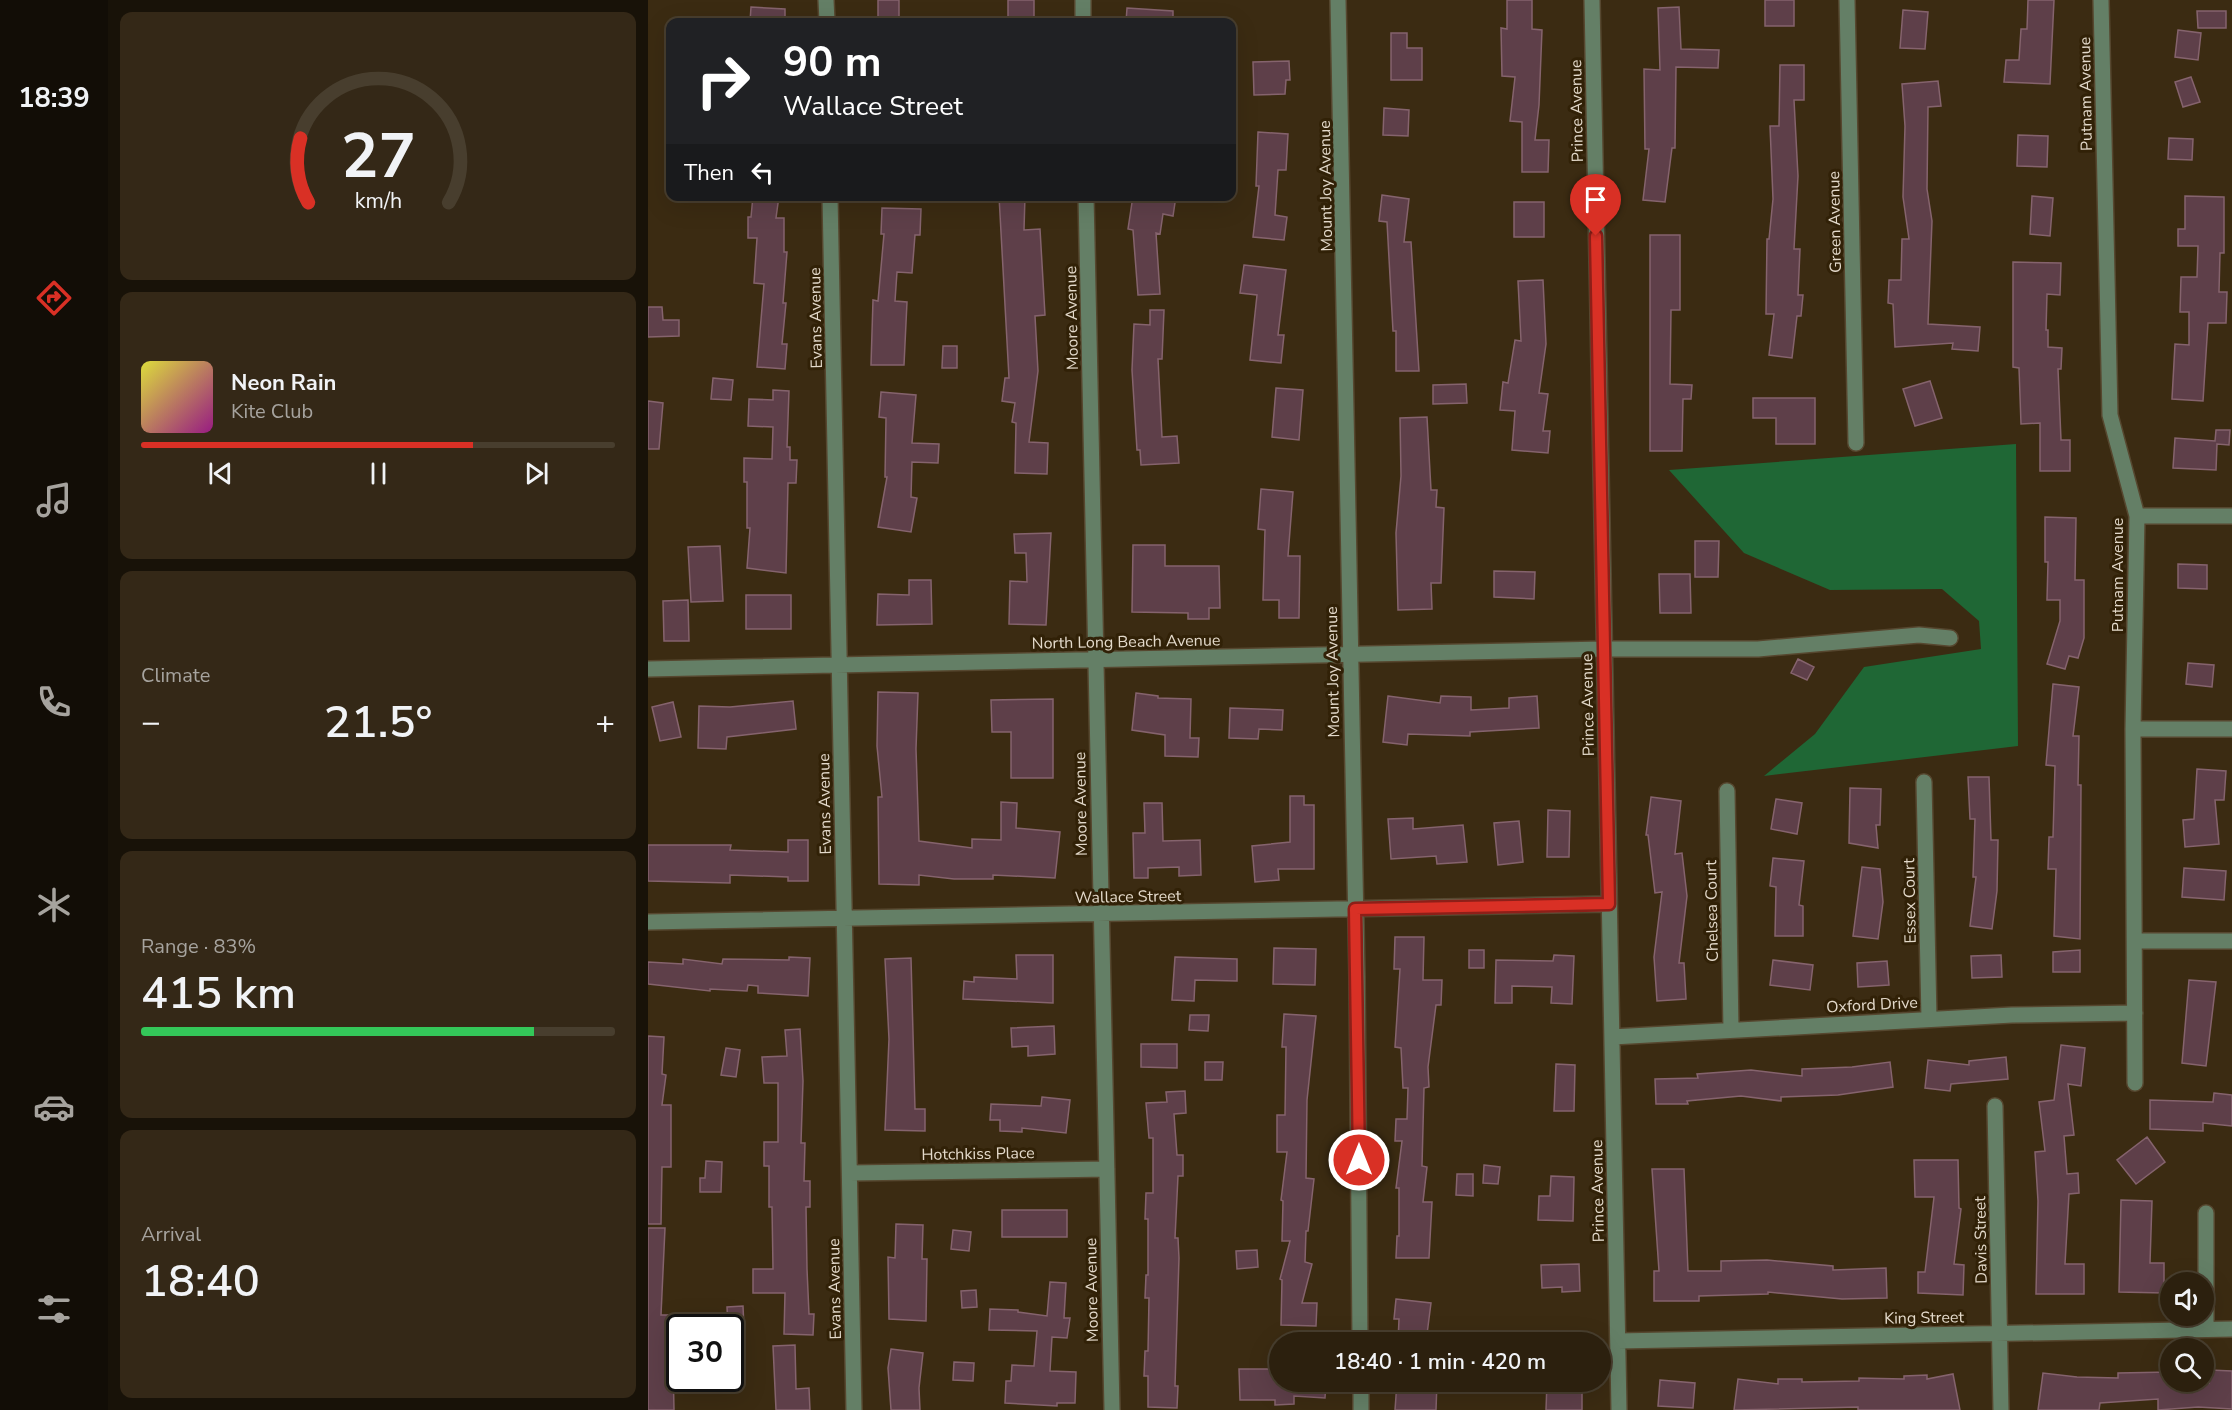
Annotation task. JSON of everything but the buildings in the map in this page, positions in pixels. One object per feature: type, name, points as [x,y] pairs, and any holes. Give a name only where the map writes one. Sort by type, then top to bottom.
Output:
[{"type":"street","points":[[826,0],[827,18]]},
{"type":"street","points":[[1083,0],[1083,18]]},
{"type":"street","name":"Mount Joy Avenue","points":[[1338,0],[1355,909],[1360,1332]]},
{"type":"street","name":"Prince Avenue","points":[[1592,0],[1619,1410]]},
{"type":"street","name":"Green Avenue","points":[[1847,0],[1856,443]]},
{"type":"street","name":"Putnam Avenue","points":[[2101,0],[2110,415],[2137,516],[2133,729],[2135,1083]]},
{"type":"street","name":"Evans Avenue","points":[[830,201],[854,1410]]},
{"type":"street","name":"Moore Avenue","points":[[1086,201],[1112,1410]]},
{"type":"street","points":[[2137,516],[2232,516]]},
{"type":"street","name":"North Long Beach Avenue","points":[[648,669],[1604,649],[1758,649],[1919,635],[1950,638]]},
{"type":"street","points":[[2133,729],[2232,729]]},
{"type":"street","name":"Essex Court","points":[[1924,782],[1929,1019]]},
{"type":"street","name":"Chelsea Court","points":[[1727,790],[1731,1030]]},
{"type":"street","name":"Wallace Street","points":[[648,922],[1609,904]]},
{"type":"street","points":[[2135,941],[2232,941]]},
{"type":"street","name":"Oxford Drive","points":[[1612,1037],[1929,1019],[2134,1013]]},
{"type":"street","name":"Davis Street","points":[[1995,1106],[2001,1410]]},
{"type":"street","name":"Hotchkiss Place","points":[[850,1173],[1107,1169]]},
{"type":"street","points":[[2206,1213],[2206,1329]]},
{"type":"street","name":"King Street","points":[[1618,1341],[2232,1329]]},
{"type":"street","points":[[1361,1392],[1361,1410]]},
{"type":"green space","points":[[2016,444],[2018,746],[1764,776],[1815,734],[1864,667],[1981,649],[1979,621],[1942,589],[1830,590],[1744,553],[1669,470]]},
{"type":"route","points":[[1359,1160],[1355,909],[1609,904],[1596,236]]}]
